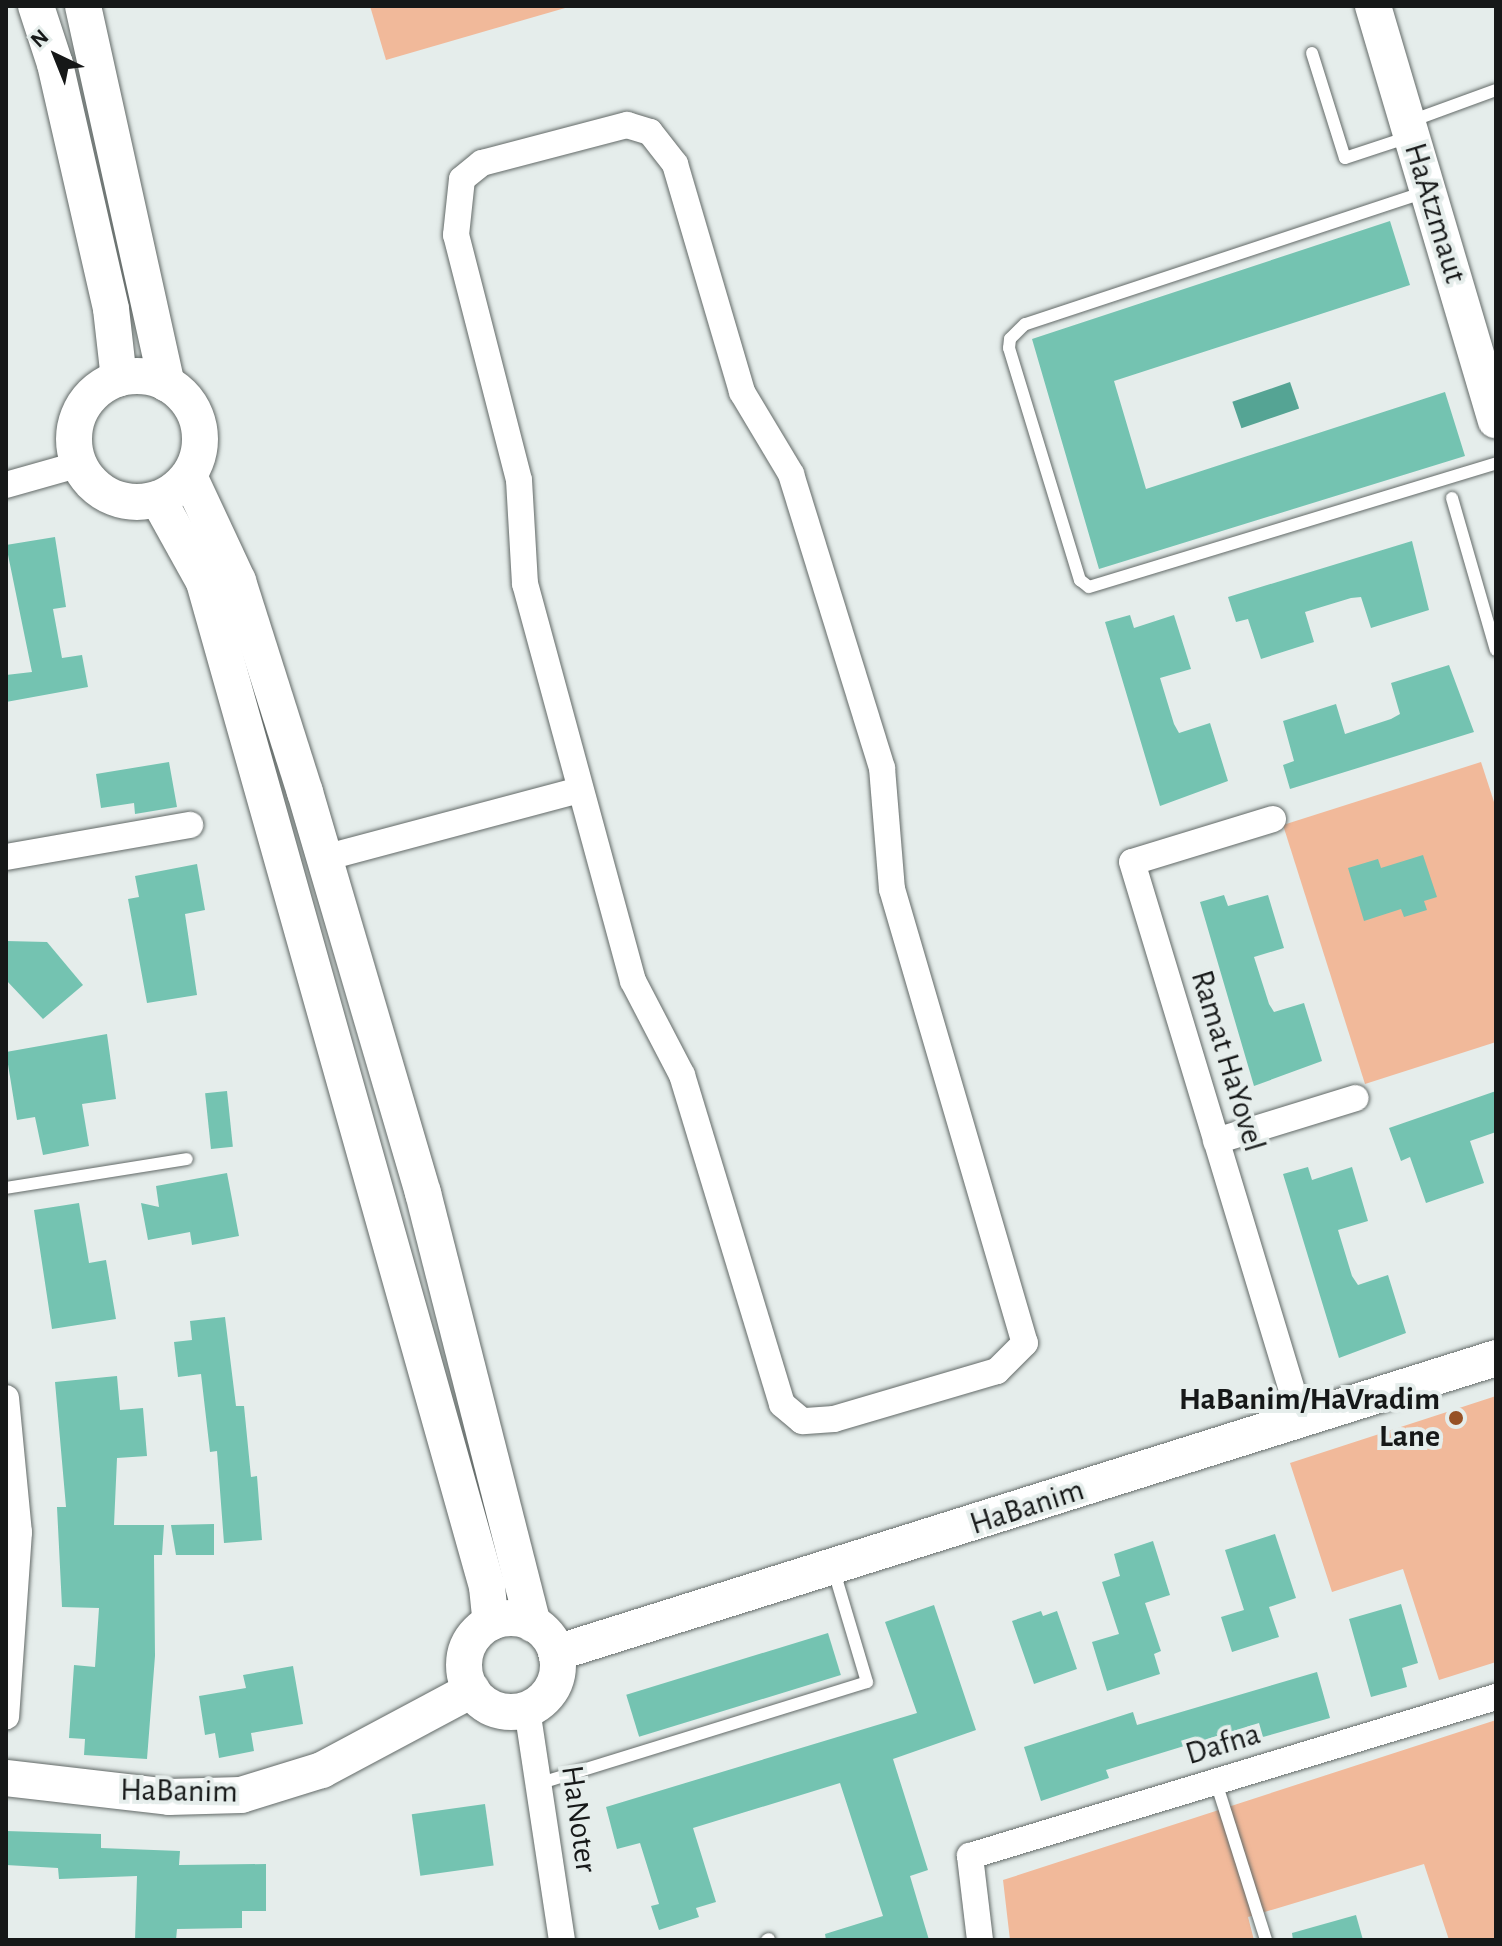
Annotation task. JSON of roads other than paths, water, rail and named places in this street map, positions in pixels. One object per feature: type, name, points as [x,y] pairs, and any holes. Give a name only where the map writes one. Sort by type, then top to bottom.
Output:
[{"type":"street","points":[[36,6],[55,64],[108,294],[119,379]]},
{"type":"street","points":[[83,6],[167,384]]},
{"type":"street","name":"HaAtzmaut","points":[[1373,6],[1496,420]]},
{"type":"street","points":[[627,125],[650,132],[675,164],[742,392],[791,474],[882,768],[892,889],[1019,1312],[1025,1343],[1012,1361],[997,1371],[834,1419],[802,1421],[782,1404],[682,1075],[633,981],[579,790],[525,584],[519,480],[464,278],[457,205],[462,179],[482,163],[590,131],[627,125]]},
{"type":"street","points":[[151,377],[167,384],[192,405],[200,424],[201,446],[189,476],[158,499],[118,500],[87,478],[73,435],[77,419],[87,400],[119,379],[151,377]]},
{"type":"street","points":[[6,485],[80,464]]},
{"type":"street","points":[[189,476],[243,592],[324,858],[423,1193],[533,1624]]},
{"type":"street","points":[[158,499],[204,582],[487,1587],[491,1623]]},
{"type":"street","points":[[324,858],[579,790]]},
{"type":"street","name":"Ramat HaYovel","points":[[1273,819],[1132,862],[1301,1420]]},
{"type":"street","points":[[6,857],[190,825]]},
{"type":"street","points":[[1216,1141],[1356,1098]]},
{"type":"street","name":"HaBanim","points":[[556,1653],[1496,1358]]},
{"type":"street","points":[[6,1398],[19,1532],[6,1717]]},
{"type":"street","points":[[511,1618],[533,1624],[549,1636],[556,1653],[557,1677],[548,1693],[527,1709],[499,1711],[472,1690],[464,1659],[469,1643],[491,1623],[511,1618]]},
{"type":"street","name":"HaBanim","points":[[6,1778],[169,1797],[241,1795],[322,1770],[472,1690]]},
{"type":"street","name":"Dafna","points":[[980,1940],[970,1856],[1496,1697]]},
{"type":"street","name":"HaNoter","points":[[527,1709],[541,1783],[562,1940]]},
{"type":"lane","points":[[1312,53],[1345,158],[1496,90]]},
{"type":"lane","points":[[1428,191],[1025,324],[1010,339],[1009,348],[1080,580],[1089,587],[1496,463]]},
{"type":"lane","points":[[1452,498],[1496,650]]},
{"type":"lane","points":[[6,1188],[187,1159]]},
{"type":"lane","points":[[541,1783],[867,1682],[833,1568]]},
{"type":"lane","points":[[1216,1782],[1266,1940]]},
{"type":"place","name":"HaBanim/HaVradim Lane","points":[[1456,1418]]}]
